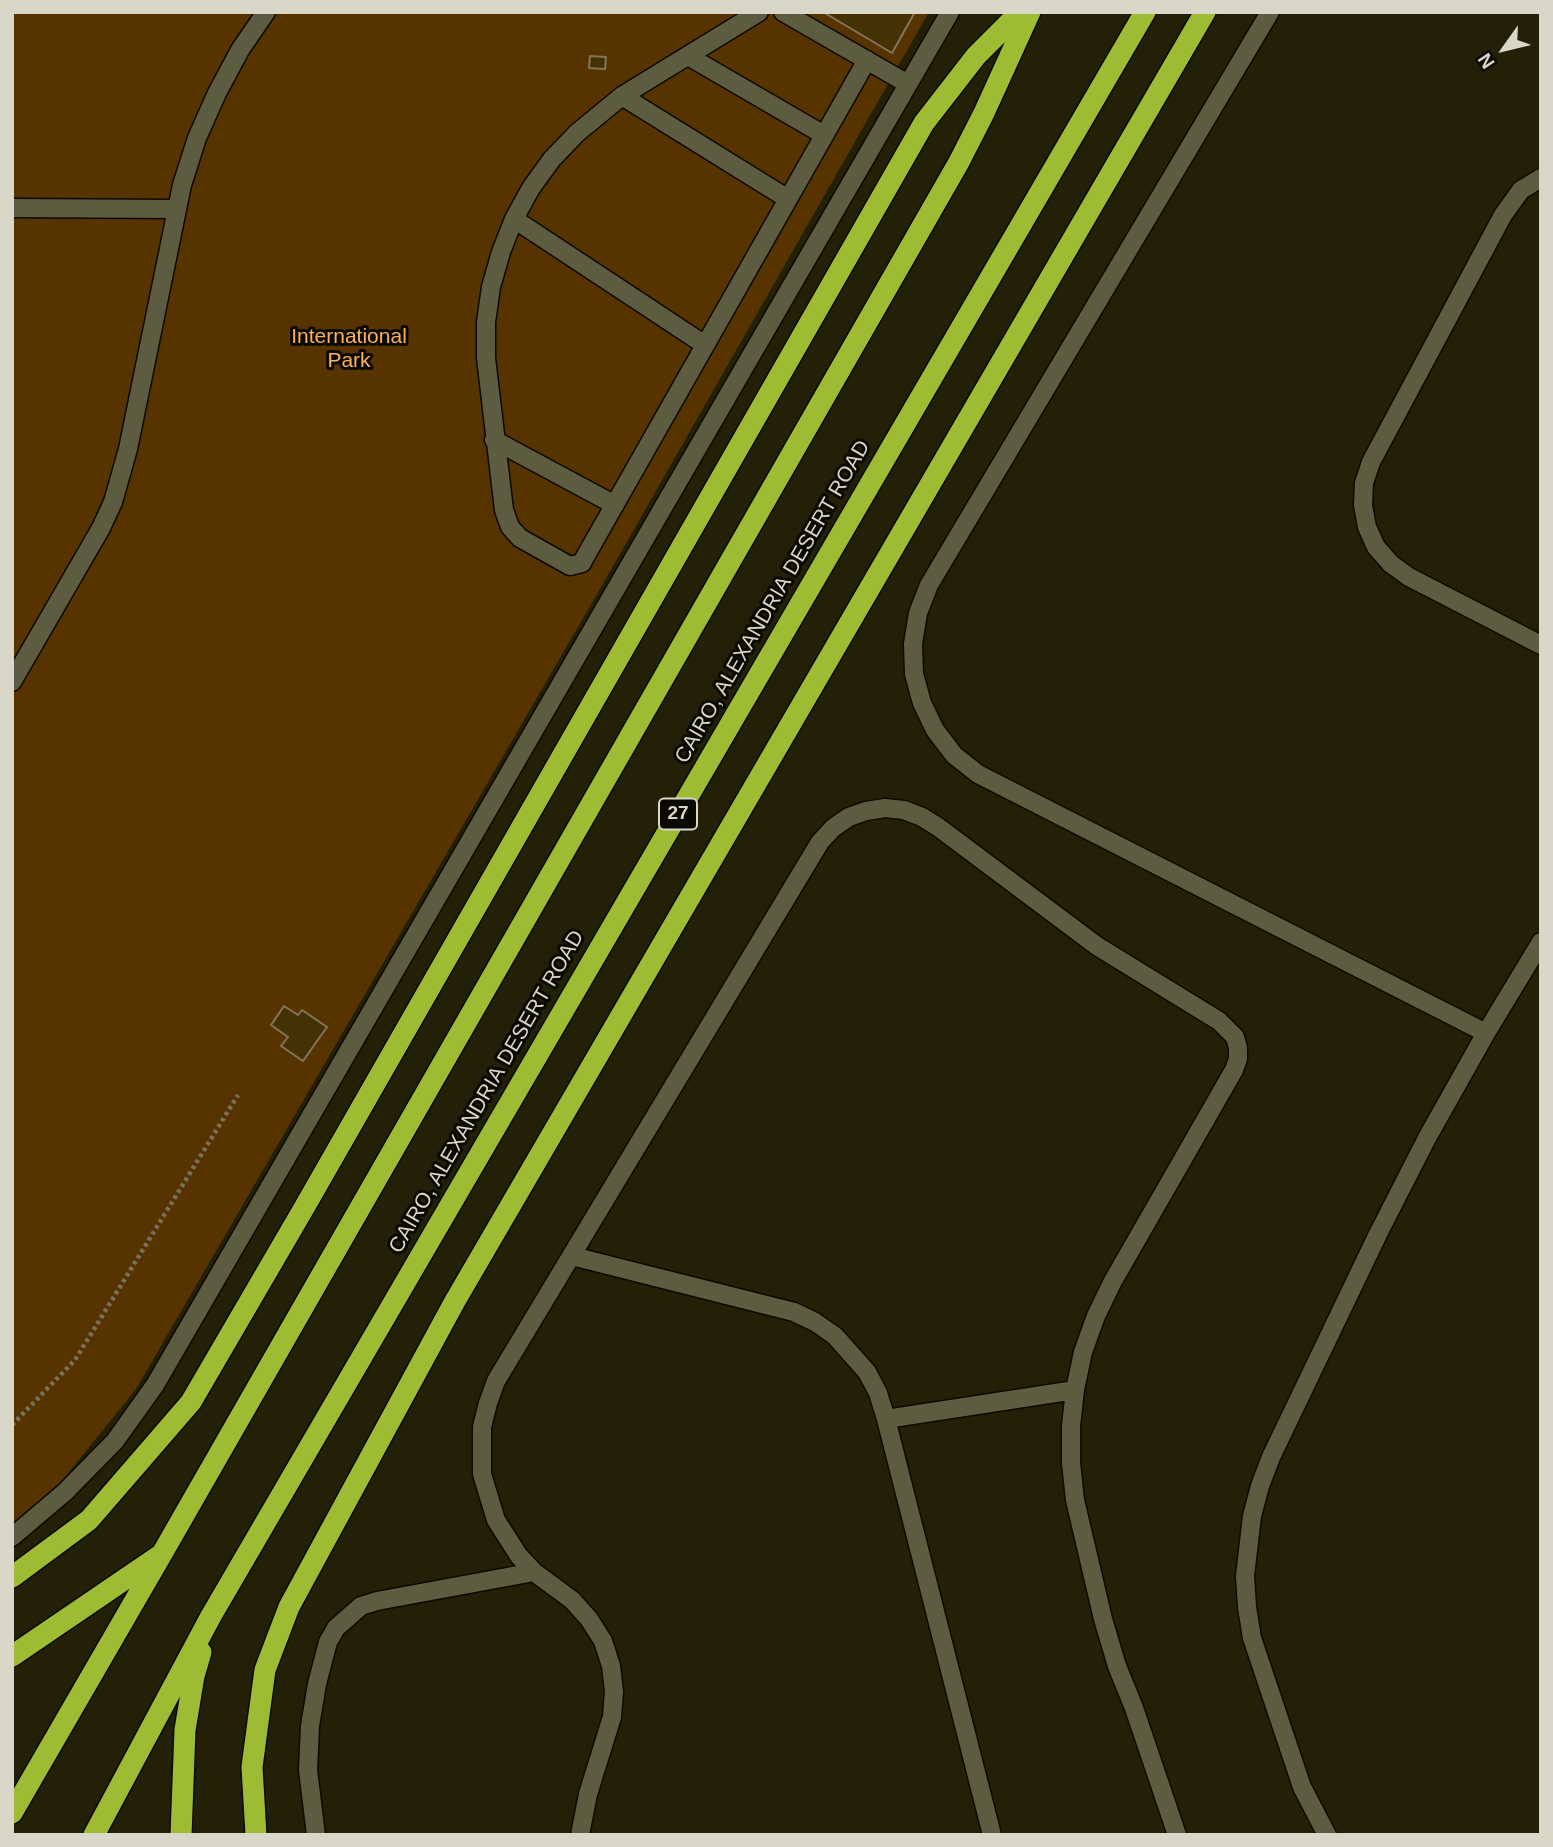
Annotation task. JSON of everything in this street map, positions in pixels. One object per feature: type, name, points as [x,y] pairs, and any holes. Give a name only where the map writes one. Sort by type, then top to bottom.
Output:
[{"type":"highway","points":[[12,1577],[89,1520],[191,1402],[924,123],[976,56],[1020,12]]},
{"type":"highway","points":[[12,1812],[959,162],[1030,12]]},
{"type":"highway","name":"CAIRO, ALEXANDRIA DESERT ROAD","points":[[211,1616],[1145,12]]},
{"type":"highway","points":[[256,1835],[252,1768],[265,1670],[289,1607],[455,1301],[1205,12]]},
{"type":"highway","points":[[12,1656],[163,1552]]},
{"type":"highway","points":[[94,1835],[211,1616]]},
{"type":"highway","points":[[181,1835],[185,1730],[194,1676],[211,1616]]},
{"type":"street","points":[[12,682],[101,528],[119,485],[176,209],[197,138],[240,50],[266,12]]},
{"type":"street","points":[[759,12],[622,96],[577,132],[552,159],[531,188],[514,219],[501,252],[491,287],[486,322],[486,358],[504,510],[510,527],[530,545],[564,564],[570,566],[582,563],[867,60]]},
{"type":"street","points":[[783,12],[908,84]]},
{"type":"street","points":[[12,1537],[65,1492],[115,1441],[155,1385],[950,12]]},
{"type":"street","points":[[1270,12],[929,585],[918,613],[913,644],[914,674],[922,703],[936,730],[954,755],[978,774],[1486,1033]]},
{"type":"street","points":[[688,56],[824,135]]},
{"type":"street","points":[[622,96],[788,199]]},
{"type":"street","points":[[1541,178],[1521,190],[1503,215],[1371,462],[1364,483],[1363,505],[1367,527],[1377,547],[1391,564],[1409,577],[1541,645]]},
{"type":"street","points":[[12,208],[176,209]]},
{"type":"street","points":[[514,219],[705,345]]},
{"type":"street","points":[[494,440],[615,505]]},
{"type":"street","points":[[580,1835],[588,1794],[612,1717],[614,1691],[611,1666],[603,1641],[589,1619],[572,1600],[534,1572],[506,1539],[487,1498],[482,1474],[482,1427],[488,1403],[496,1381],[820,842],[841,823],[866,811],[885,808],[904,810],[938,827],[1097,946],[1219,1021],[1235,1037],[1238,1059],[1234,1070],[1112,1281],[1096,1315],[1083,1352],[1071,1426],[1075,1500],[1083,1536],[1117,1666],[1177,1835]]},
{"type":"street","points":[[1326,1835],[1302,1787],[1252,1638],[1245,1576],[1252,1516],[1271,1457],[1378,1234],[1427,1138],[1541,942]]},
{"type":"street","points":[[572,1255],[794,1312],[835,1336],[867,1372],[878,1393],[886,1419],[992,1835]]},
{"type":"street","points":[[886,1419],[1075,1390]]},
{"type":"street","points":[[316,1835],[308,1770],[310,1726],[319,1673],[328,1642],[336,1628],[361,1606],[377,1601],[534,1572]]},
{"type":"path","points":[[12,1425],[75,1360],[238,1095]]},
{"type":"green space","name":"International Park","points":[[12,12],[929,12],[600,589],[136,1389],[65,1477],[12,1527]]},
{"type":"building","points":[[823,12],[915,12],[892,53]]},
{"type":"building","points":[[590,56],[606,57],[605,69],[589,68]]},
{"type":"building","points":[[284,1006],[298,1015],[302,1010],[327,1027],[303,1061],[281,1046],[288,1037],[271,1025]]}]
